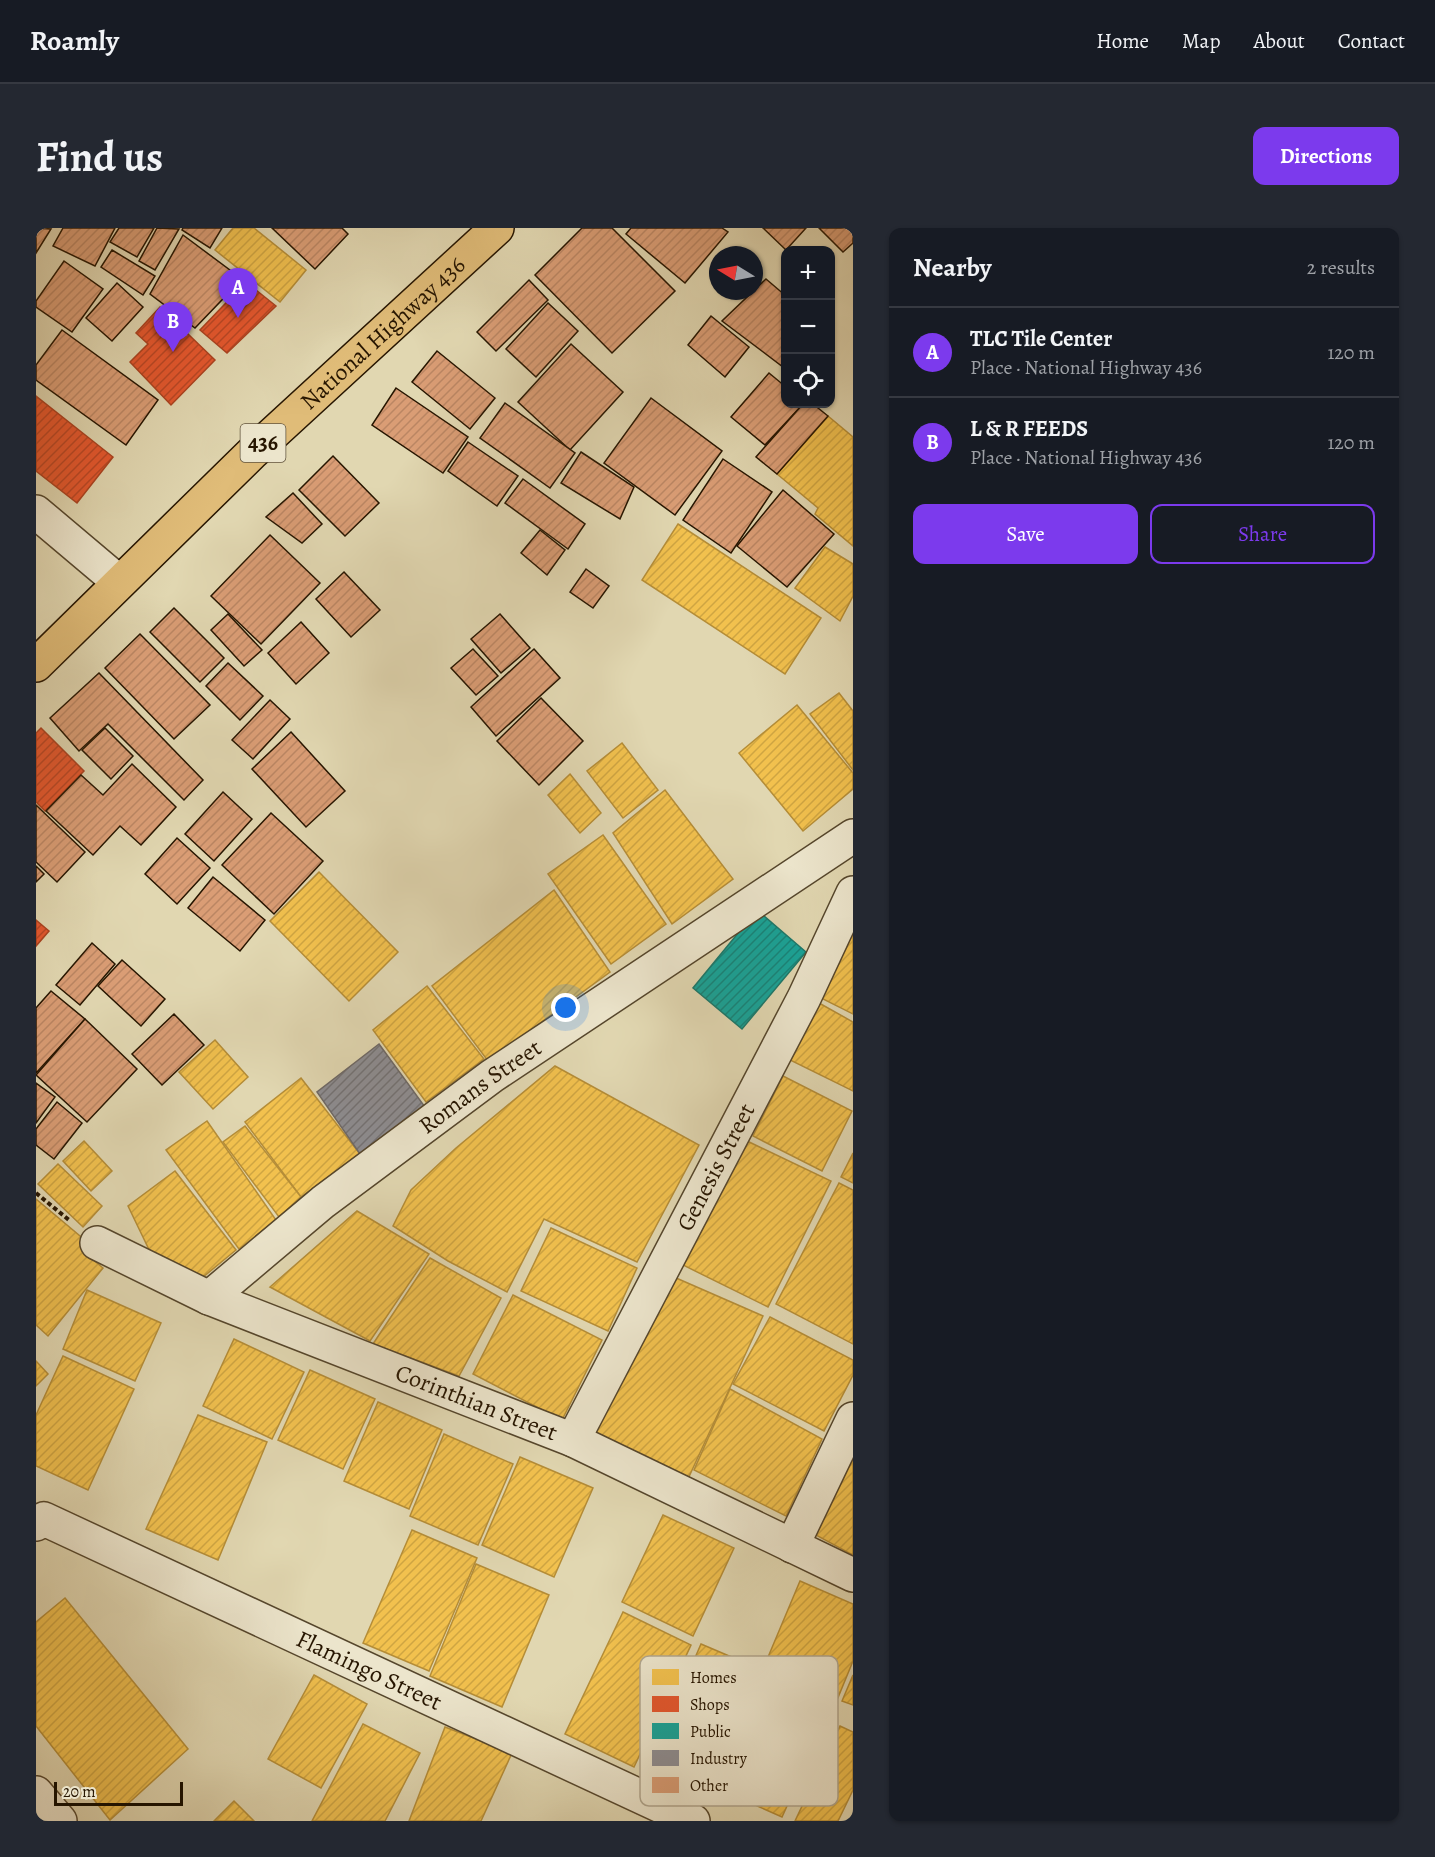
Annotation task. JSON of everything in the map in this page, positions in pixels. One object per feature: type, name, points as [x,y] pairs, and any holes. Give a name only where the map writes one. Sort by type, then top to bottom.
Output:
[{"type":"main road","name":"National Highway 436","points":[[36,665],[253,452],[497,228]]},
{"type":"street","points":[[36,512],[119,582]]},
{"type":"street","name":"Romans Street","points":[[209,1298],[322,1203],[492,1076],[853,836]]},
{"type":"street","name":"Genesis Street","points":[[573,1440],[804,998],[853,893]]},
{"type":"street","name":"Corinthian Street","points":[[97,1243],[209,1298],[573,1440],[853,1575]]},
{"type":"street","points":[[792,1546],[853,1419]]},
{"type":"street","name":"Flamingo Street","points":[[40,1522],[640,1797]]},
{"type":"street","points":[[36,1794],[60,1821]]},
{"type":"street","name":"Flamingo Street","points":[[660,1806],[693,1821]]},
{"type":"building: Homes","points":[[233,228],[254,228],[306,270],[280,302],[215,250]]},
{"type":"building: Homes","points":[[828,416],[853,437],[853,546],[815,514],[818,508],[777,474]]},
{"type":"building: Homes","points":[[678,524],[821,618],[785,674],[642,580]]},
{"type":"building: Homes","points":[[825,547],[853,564],[853,596],[840,621],[795,588]]},
{"type":"building: Homes","points":[[839,693],[853,711],[853,770],[810,714]]},
{"type":"building: Homes","points":[[797,705],[853,773],[853,789],[803,831],[739,753]]},
{"type":"building: Homes","points":[[622,743],[658,790],[623,818],[587,771]]},
{"type":"building: Homes","points":[[570,774],[601,813],[580,833],[548,795]]},
{"type":"building: Homes","points":[[665,790],[733,879],[672,924],[613,833]]},
{"type":"building: Homes","points":[[603,835],[666,924],[611,964],[548,874]]},
{"type":"building: Homes","points":[[319,872],[398,952],[349,1001],[270,921]]},
{"type":"building: Homes","points":[[554,890],[610,972],[488,1061],[432,986]]},
{"type":"building: Homes","points":[[853,931],[853,1014],[819,997]]},
{"type":"building: Homes","points":[[427,986],[484,1059],[426,1102],[373,1030]]},
{"type":"building: Homes","points":[[819,1003],[853,1022],[853,1091],[790,1060]]},
{"type":"building: Homes","points":[[215,1040],[248,1077],[213,1109],[179,1072]]},
{"type":"building: Homes","points":[[555,1066],[699,1145],[637,1262],[544,1219],[507,1292],[448,1261],[393,1226],[411,1190],[456,1148]]},
{"type":"building: Homes","points":[[783,1076],[852,1111],[822,1171],[753,1136]]},
{"type":"building: Homes","points":[[301,1078],[360,1154],[301,1197],[245,1122]]},
{"type":"building: Homes","points":[[207,1121],[276,1220],[239,1249],[166,1150]]},
{"type":"building: Homes","points":[[245,1126],[301,1197],[279,1217],[223,1142]]},
{"type":"building: Homes","points":[[745,1140],[831,1181],[768,1307],[683,1265]]},
{"type":"building: Homes","points":[[84,1141],[112,1171],[91,1191],[63,1161]]},
{"type":"building: Homes","points":[[853,1153],[853,1183],[841,1177]]},
{"type":"building: Homes","points":[[58,1164],[102,1206],[83,1227],[38,1184]]},
{"type":"building: Homes","points":[[175,1171],[236,1250],[197,1282],[154,1260],[128,1206]]},
{"type":"building: Homes","points":[[839,1183],[853,1190],[853,1344],[776,1304]]},
{"type":"building: Homes","points":[[36,1199],[92,1246],[85,1253],[103,1268],[48,1336],[36,1325]]},
{"type":"building: Homes","points":[[357,1211],[429,1254],[370,1341],[270,1287]]},
{"type":"building: Homes","points":[[551,1228],[637,1268],[608,1331],[521,1291]]},
{"type":"building: Homes","points":[[430,1258],[501,1298],[459,1376],[373,1344]]},
{"type":"building: Homes","points":[[667,1274],[763,1316],[687,1481],[593,1437]]},
{"type":"building: Homes","points":[[87,1290],[161,1323],[135,1381],[63,1349]]},
{"type":"building: Homes","points":[[513,1295],[602,1340],[562,1420],[473,1374]]},
{"type":"building: Homes","points":[[770,1317],[853,1360],[853,1375],[824,1431],[733,1384]]},
{"type":"building: Homes","points":[[234,1339],[304,1372],[272,1439],[203,1406]]},
{"type":"building: Homes","points":[[63,1356],[134,1389],[88,1490],[36,1466],[36,1415]]},
{"type":"building: Homes","points":[[36,1361],[48,1374],[36,1386]]},
{"type":"building: Homes","points":[[310,1370],[375,1399],[343,1469],[278,1440]]},
{"type":"building: Homes","points":[[730,1389],[822,1439],[786,1516],[694,1470]]},
{"type":"building: Homes","points":[[378,1402],[442,1430],[409,1509],[344,1481]]},
{"type":"building: Homes","points":[[198,1415],[267,1442],[218,1560],[146,1529]]},
{"type":"building: Homes","points":[[444,1434],[513,1464],[478,1545],[410,1516]]},
{"type":"building: Homes","points":[[853,1454],[853,1555],[814,1534]]},
{"type":"building: Homes","points":[[520,1457],[593,1488],[554,1577],[482,1545]]},
{"type":"building: Homes","points":[[663,1515],[734,1548],[693,1636],[622,1602]]},
{"type":"building: Homes","points":[[412,1530],[477,1558],[429,1671],[363,1643]]},
{"type":"building: Homes","points":[[476,1564],[549,1595],[502,1707],[430,1676]]},
{"type":"building: Homes","points":[[800,1581],[853,1604],[853,1661],[838,1698],[838,1656],[768,1656]]},
{"type":"building: Homes","points":[[65,1598],[188,1749],[110,1820],[36,1726],[36,1622]]},
{"type":"building: Homes","points":[[623,1612],[691,1645],[686,1656],[640,1656],[640,1754],[634,1767],[565,1734]]},
{"type":"building: Homes","points":[[701,1644],[729,1656],[696,1656]]},
{"type":"building: Homes","points":[[314,1675],[367,1704],[321,1788],[268,1759]]},
{"type":"building: Homes","points":[[853,1675],[853,1705],[842,1701]]},
{"type":"building: Homes","points":[[363,1724],[420,1753],[385,1821],[312,1821]]},
{"type":"building: Homes","points":[[840,1726],[853,1732],[853,1790],[838,1821],[795,1821],[802,1806],[838,1806],[838,1730]]},
{"type":"building: Homes","points":[[445,1727],[512,1753],[481,1821],[409,1821]]},
{"type":"building: Homes","points":[[234,1801],[254,1821],[214,1821]]},
{"type":"building: Homes","points":[[757,1806],[787,1806],[782,1817]]},
{"type":"building: Shops","points":[[246,282],[276,306],[227,353],[200,330]]},
{"type":"building: Shops","points":[[160,307],[215,360],[171,405],[130,362],[148,344],[136,333]]},
{"type":"building: Shops","points":[[36,396],[113,457],[77,503],[36,471]]},
{"type":"building: Shops","points":[[41,728],[84,771],[45,811],[36,802],[36,733]]},
{"type":"building: Shops","points":[[36,920],[49,931],[36,946]]},
{"type":"building: Public","points":[[757,910],[806,952],[742,1029],[693,988]]},
{"type":"building: Industry","points":[[379,1044],[425,1107],[360,1154],[317,1092]]},
{"type":"building: Other","points":[[36,228],[51,229],[36,253]]},
{"type":"building: Other","points":[[63,228],[115,228],[95,266],[53,246]]},
{"type":"building: Other","points":[[119,228],[154,228],[137,257],[110,242]]},
{"type":"building: Other","points":[[157,228],[179,229],[155,270],[139,261]]},
{"type":"building: Other","points":[[183,228],[222,228],[210,248],[182,230]]},
{"type":"building: Other","points":[[272,228],[342,228],[348,234],[315,269]]},
{"type":"building: Other","points":[[582,228],[612,228],[675,291],[612,353],[535,275]]},
{"type":"building: Other","points":[[631,228],[722,228],[728,232],[716,246],[709,246],[709,255],[685,283],[626,234]]},
{"type":"building: Other","points":[[763,228],[806,228],[790,246],[782,246]]},
{"type":"building: Other","points":[[819,228],[853,228],[853,243],[843,252]]},
{"type":"building: Other","points":[[183,235],[242,279],[195,328],[150,294]]},
{"type":"building: Other","points":[[112,250],[155,276],[143,295],[101,267]]},
{"type":"building: Other","points":[[64,261],[103,289],[72,332],[36,307],[36,301]]},
{"type":"building: Other","points":[[766,279],[781,292],[781,365],[722,321],[744,300],[763,300],[763,282]]},
{"type":"building: Other","points":[[529,280],[548,300],[496,351],[477,332]]},
{"type":"building: Other","points":[[117,283],[143,307],[112,341],[86,318]]},
{"type":"building: Other","points":[[548,303],[578,331],[536,377],[506,349]]},
{"type":"building: Other","points":[[711,316],[749,347],[725,377],[688,345]]},
{"type":"building: Other","points":[[62,330],[158,400],[126,445],[36,380],[36,365]]},
{"type":"building: Other","points":[[571,344],[623,392],[570,450],[518,402]]},
{"type":"building: Other","points":[[437,351],[495,398],[470,429],[412,382]]},
{"type":"building: Other","points":[[769,373],[781,383],[781,408],[799,408],[765,445],[731,417]]},
{"type":"building: Other","points":[[396,388],[468,437],[443,473],[372,425]]},
{"type":"building: Other","points":[[651,398],[722,451],[675,515],[604,463]]},
{"type":"building: Other","points":[[505,403],[575,453],[550,488],[480,438]]},
{"type":"building: Other","points":[[799,408],[818,408],[828,416],[777,474],[756,457]]},
{"type":"building: Other","points":[[468,442],[518,476],[497,506],[448,471]]},
{"type":"building: Other","points":[[581,452],[634,487],[620,519],[561,483]]},
{"type":"building: Other","points":[[333,456],[379,503],[345,536],[299,490]]},
{"type":"building: Other","points":[[723,459],[772,492],[731,553],[683,520]]},
{"type":"building: Other","points":[[523,479],[585,524],[568,549],[505,503]]},
{"type":"building: Other","points":[[783,490],[834,534],[787,587],[737,546]]},
{"type":"building: Other","points":[[293,493],[322,524],[302,543],[266,517]]},
{"type":"building: Other","points":[[540,530],[565,550],[547,575],[521,553]]},
{"type":"building: Other","points":[[270,535],[320,583],[261,644],[211,596]]},
{"type":"building: Other","points":[[586,569],[609,586],[593,608],[570,592]]},
{"type":"building: Other","points":[[344,572],[380,610],[351,637],[316,599]]},
{"type":"building: Other","points":[[174,608],[224,658],[200,682],[150,632]]},
{"type":"building: Other","points":[[228,614],[262,650],[244,666],[211,630]]},
{"type":"building: Other","points":[[500,614],[530,648],[501,673],[471,639]]},
{"type":"building: Other","points":[[301,622],[329,653],[296,684],[268,653]]},
{"type":"building: Other","points":[[140,634],[210,705],[174,739],[105,668]]},
{"type":"building: Other","points":[[473,649],[498,676],[476,695],[451,668]]},
{"type":"building: Other","points":[[534,649],[560,678],[496,736],[471,707]]},
{"type":"building: Other","points":[[228,663],[263,696],[240,720],[206,686]]},
{"type":"building: Other","points":[[99,673],[203,780],[184,800],[108,724],[79,751],[50,718]]},
{"type":"building: Other","points":[[541,698],[583,741],[539,785],[497,741]]},
{"type":"building: Other","points":[[270,700],[290,719],[253,759],[232,740]]},
{"type":"building: Other","points":[[105,728],[133,756],[111,779],[82,750]]},
{"type":"building: Other","points":[[291,732],[345,791],[306,827],[252,769]]},
{"type":"building: Other","points":[[132,764],[176,807],[141,845],[120,826],[93,855],[46,811],[81,775],[103,795]]},
{"type":"building: Other","points":[[223,792],[252,819],[214,861],[185,834]]},
{"type":"building: Other","points":[[36,805],[85,852],[57,882],[36,862]]},
{"type":"building: Other","points":[[271,813],[323,861],[274,914],[222,865]]},
{"type":"building: Other","points":[[177,838],[210,868],[177,904],[145,874]]},
{"type":"building: Other","points":[[36,866],[44,874],[36,882]]},
{"type":"building: Other","points":[[213,877],[265,920],[240,951],[188,908]]},
{"type":"building: Other","points":[[92,943],[115,964],[80,1005],[56,985]]},
{"type":"building: Other","points":[[122,960],[165,999],[141,1026],[98,986]]},
{"type":"building: Other","points":[[51,991],[85,1019],[36,1073],[36,1008]]},
{"type":"building: Other","points":[[174,1014],[204,1045],[162,1085],[132,1054]]},
{"type":"building: Other","points":[[85,1019],[137,1069],[87,1122],[36,1075]]},
{"type":"building: Other","points":[[36,1083],[55,1097],[36,1123]]},
{"type":"building: Other","points":[[57,1102],[82,1123],[54,1159],[36,1145],[36,1129]]},
{"type":"place","name":"TLC Tile Center","points":[[238,318]]},
{"type":"place","name":"L & R FEEDS","points":[[173,352]]}]
